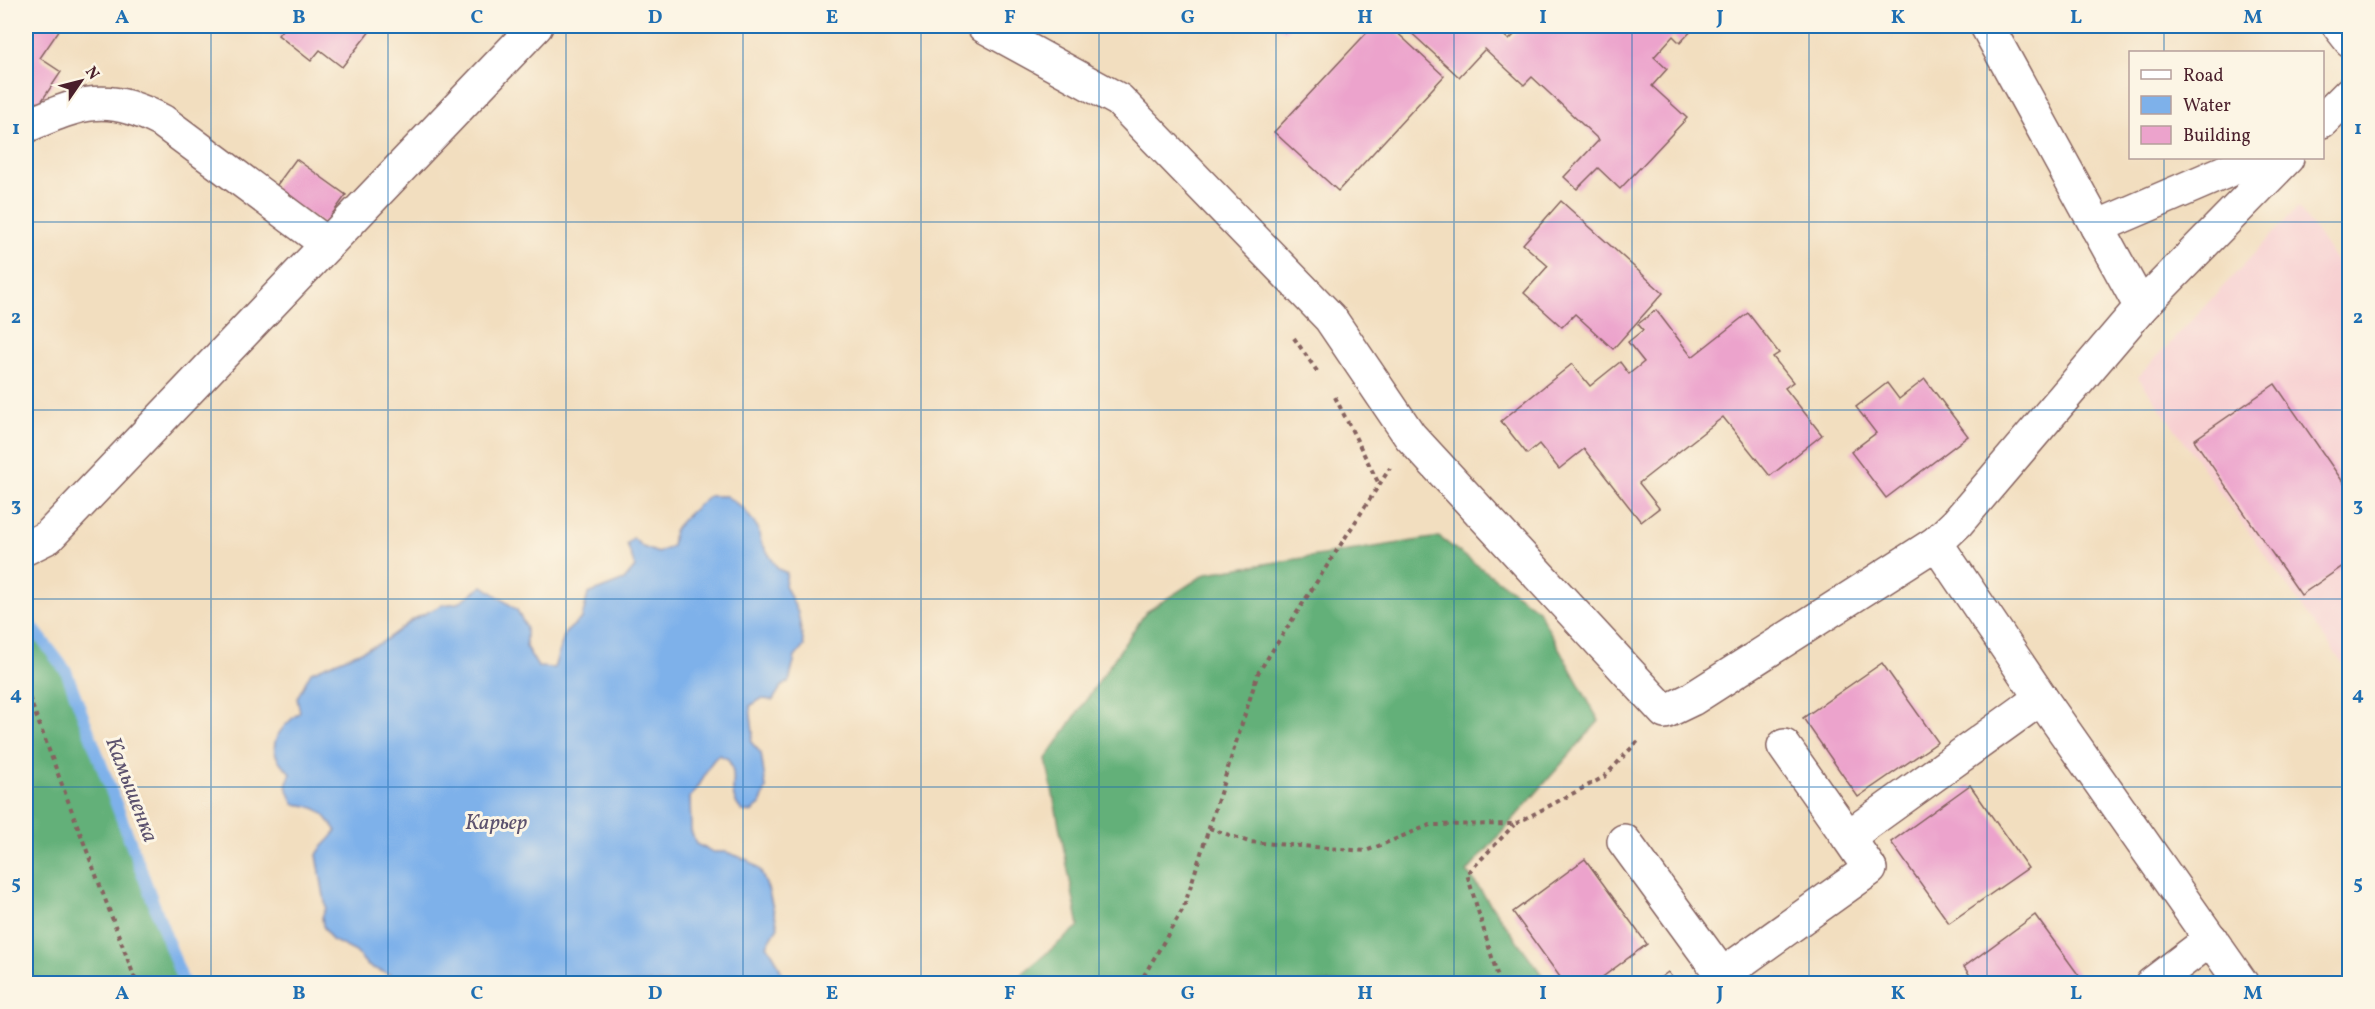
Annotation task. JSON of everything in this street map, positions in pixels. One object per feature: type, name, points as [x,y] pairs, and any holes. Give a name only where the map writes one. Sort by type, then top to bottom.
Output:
[{"type":"street","points":[[26,548],[48,537],[536,26]]},
{"type":"street","points":[[984,26],[1119,100],[1330,318],[1410,436],[1665,712],[1692,699],[1936,543],[1957,523],[2141,307],[2286,159]]},
{"type":"street","points":[[1987,26],[2141,307]]},
{"type":"street","points":[[2339,26],[2349,40]]},
{"type":"street","points":[[2324,119],[2349,93]]},
{"type":"street","points":[[26,126],[67,108],[85,103],[105,102],[143,111],[162,121],[327,244]]},
{"type":"street","points":[[2097,227],[2255,159]]},
{"type":"street","points":[[1936,543],[2041,698],[2242,984]]},
{"type":"street","points":[[1848,837],[2041,698]]},
{"type":"street","points":[[1624,841],[1725,979],[1870,869],[1784,746]]},
{"type":"street","points":[[2152,984],[2211,939]]},
{"type":"path","points":[[1139,984],[1184,907],[1258,673],[1410,436]]},
{"type":"path","points":[[26,689],[137,984]]},
{"type":"path","points":[[1500,984],[1467,874],[1515,824],[1604,777],[1665,712]]},
{"type":"path","points":[[1209,828],[1249,842],[1366,851],[1430,825],[1515,824]]},
{"type":"shaded area","points":[[2298,207],[2349,278],[2349,673],[2138,377]]},
{"type":"green space","points":[[1439,537],[1538,610],[1599,721],[1467,872],[1548,983],[1017,983],[1017,978],[1079,926],[1046,759],[1146,612],[1207,573]]},
{"type":"green space","points":[[26,619],[66,671],[184,983],[26,983]]},
{"type":"water","name":"Карьер","points":[[709,496],[726,496],[744,509],[758,528],[761,542],[778,569],[787,573],[785,585],[798,613],[804,646],[795,657],[789,682],[781,687],[773,700],[761,699],[750,706],[753,733],[751,742],[761,753],[766,788],[760,805],[751,812],[742,811],[734,798],[732,767],[728,759],[719,755],[714,759],[690,797],[691,831],[696,844],[713,852],[726,852],[748,860],[760,870],[768,889],[778,927],[767,945],[780,968],[783,983],[393,983],[391,975],[368,966],[356,952],[332,940],[323,926],[322,917],[326,908],[317,855],[336,831],[319,811],[309,806],[294,804],[286,786],[291,773],[282,765],[275,749],[275,741],[279,734],[300,712],[297,698],[311,672],[381,643],[414,619],[442,605],[458,603],[483,586],[517,610],[526,627],[526,647],[538,667],[554,668],[565,633],[582,618],[588,594],[624,580],[635,567],[627,544],[633,538],[643,547],[658,553],[672,546],[676,528]]},
{"type":"building","points":[[26,26],[62,26],[40,58],[61,72],[35,111],[26,104]]},
{"type":"building","points":[[285,26],[374,26],[342,67],[320,50],[311,61],[278,35]]},
{"type":"building","points":[[1277,26],[1291,26],[1285,32]]},
{"type":"building","points":[[1373,26],[1390,26],[1444,76],[1338,191],[1274,132]]},
{"type":"building","points":[[1404,26],[1494,26],[1509,40],[1523,26],[1692,26],[1694,28],[1680,43],[1673,36],[1654,57],[1667,69],[1652,86],[1687,118],[1620,189],[1598,168],[1577,189],[1564,177],[1599,140],[1532,77],[1524,85],[1485,49],[1459,77]]},
{"type":"building","points":[[296,159],[346,195],[325,224],[271,193]]},
{"type":"building","points":[[1561,201],[1663,293],[1613,349],[1575,314],[1562,327],[1524,293],[1548,266],[1523,244]]},
{"type":"building","points":[[1656,310],[1692,357],[1748,313],[1779,353],[1773,357],[1793,382],[1785,388],[1822,435],[1770,476],[1723,417],[1639,483],[1659,508],[1641,522],[1584,449],[1559,469],[1539,444],[1527,454],[1501,421],[1572,364],[1590,386],[1620,362],[1629,374],[1644,362],[1628,342],[1643,330],[1638,324]]},
{"type":"building","points":[[1925,379],[1968,436],[1886,498],[1851,452],[1876,433],[1856,407],[1887,383],[1899,399]]},
{"type":"building","points":[[2275,384],[2350,492],[2350,561],[2301,595],[2194,440]]},
{"type":"building","points":[[1882,663],[1938,742],[1858,797],[1803,718]]},
{"type":"building","points":[[1970,785],[2028,868],[1949,923],[1891,842]]},
{"type":"building","points":[[1585,859],[1647,944],[1593,984],[1565,984],[1513,912]]},
{"type":"building","points":[[2035,915],[2085,984],[1976,984],[1964,967]]},
{"type":"building","points":[[1668,972],[1677,984],[1652,984]]},
{"type":"waterway","name":"Камышенка","points":[[26,619],[66,671],[184,984]]}]
